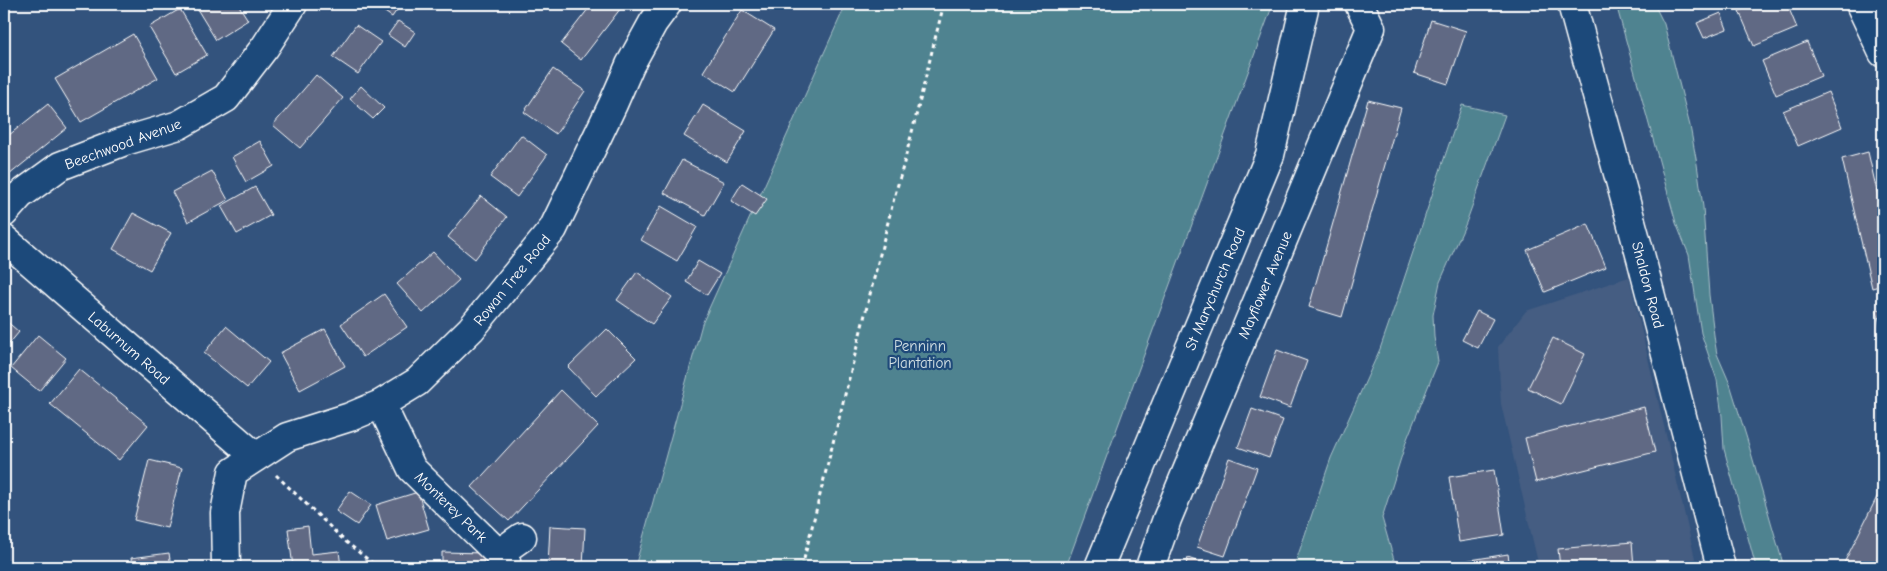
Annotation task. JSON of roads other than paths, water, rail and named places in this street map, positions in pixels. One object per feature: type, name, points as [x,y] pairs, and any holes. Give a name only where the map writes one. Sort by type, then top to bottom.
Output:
[{"type":"street","name":"Beechwood Avenue","points":[[4,213],[20,195],[60,166],[126,141],[180,125],[226,98],[265,47],[293,4]]},
{"type":"street","name":"Rowan Tree Road","points":[[226,567],[225,513],[233,472],[287,437],[350,417],[381,404],[417,382],[472,329],[553,229],[630,65],[653,23],[668,4]]},
{"type":"street","name":"St Marychurch Road","points":[[1099,567],[1270,156],[1306,4]]},
{"type":"street","name":"Mayflower Avenue","points":[[1150,567],[1167,519],[1371,28],[1358,4]]},
{"type":"street","name":"Shaldon Road","points":[[1572,4],[1641,258],[1721,567]]},
{"type":"street","points":[[1860,4],[1883,53]]},
{"type":"street","name":"Laburnum Road","points":[[4,239],[255,456]]},
{"type":"street","name":"Monterey Park","points":[[381,404],[412,469],[502,560],[522,537]]},
{"type":"park label","name":"Penninn Plantation","points":[[920,354]]}]
